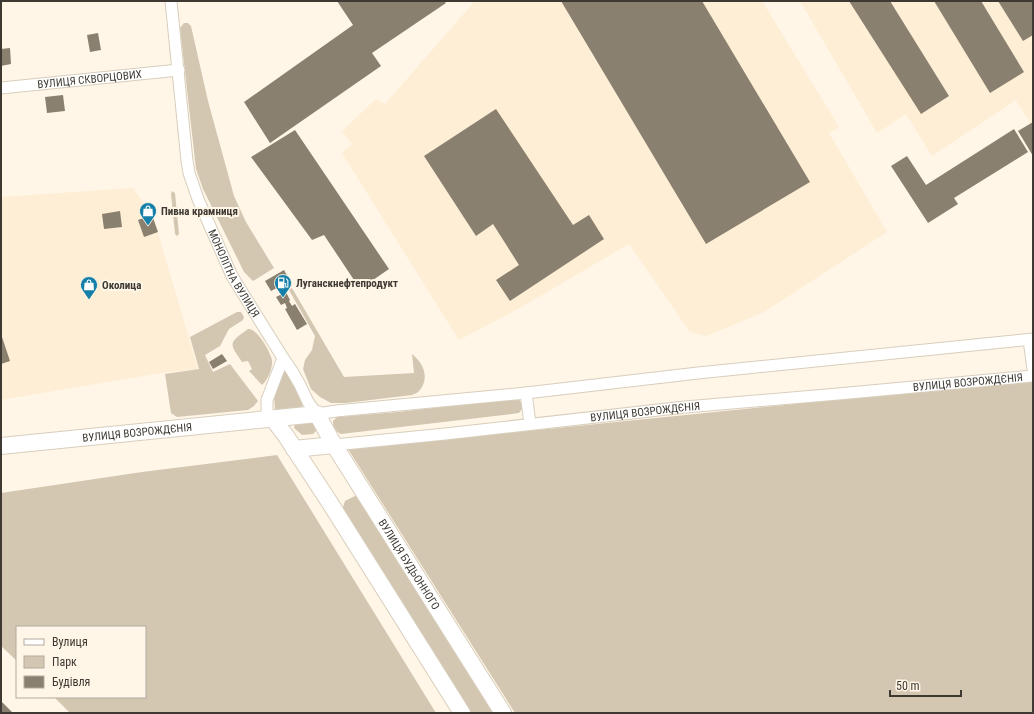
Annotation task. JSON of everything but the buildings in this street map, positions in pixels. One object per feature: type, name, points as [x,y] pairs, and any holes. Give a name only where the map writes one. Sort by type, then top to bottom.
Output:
[{"type":"main road","name":"ВУЛИЦЯ ВОЗРОЖДЄНІЯ","points":[[1,446],[317,414]]},
{"type":"main road","name":"ВУЛИЦЯ БУДЬОННОГО","points":[[317,414],[334,445],[503,713]]},
{"type":"main road","points":[[270,419],[294,449],[462,713]]},
{"type":"main road","name":"ВУЛИЦЯ ВОЗРОЖДЄНІЯ","points":[[294,449],[334,445]]},
{"type":"street","name":"МОНОЛІТНА ВУЛИЦЯ","points":[[171,1],[189,173],[195,192],[232,276],[300,384],[308,402],[317,414]]},
{"type":"street","name":"ВУЛИЦЯ СКВОРЦОВИХ","points":[[1,88],[179,70]]},
{"type":"street","points":[[1031,339],[1033,369]]},
{"type":"street","name":"ВУЛИЦЯ ВОЗРОЖДЄНІЯ","points":[[317,414],[1031,339]]},
{"type":"street","points":[[270,419],[267,400],[283,358]]},
{"type":"street","name":"ВУЛИЦЯ ВОЗРОЖДЄНІЯ","points":[[334,445],[685,407],[1033,376]]},
{"type":"street","points":[[526,393],[530,424]]},
{"type":"shaded area","points":[[475,1],[762,1],[839,127],[829,133],[887,232],[764,312],[706,336],[690,332],[629,244],[516,310],[459,340],[342,153],[352,144],[342,131],[376,99],[385,104]]},
{"type":"shaded area","points":[[800,1],[1033,1],[1033,128],[1016,100],[932,156],[906,114],[877,133]]},
{"type":"shaded area","name":"Околица","points":[[133,188],[152,215],[155,223],[198,369],[161,373],[1,400],[1,197]]},
{"type":"green space","points":[[184,23],[188,23],[191,26],[208,101],[234,196],[246,222],[274,268],[253,281],[244,272],[203,189],[196,169],[180,28]]},
{"type":"green space","points":[[172,191],[175,193],[179,234],[177,236],[175,234],[171,194]]},
{"type":"green space","points":[[292,288],[344,377],[414,373],[412,354],[419,361],[425,373],[424,382],[420,390],[412,395],[346,403],[331,403],[320,397],[311,389],[303,369],[305,360],[312,350],[315,336],[289,290]]},
{"type":"green space","points":[[237,312],[241,312],[244,317],[243,320],[229,329],[220,346],[205,355],[213,372],[230,364],[258,401],[248,410],[177,417],[171,413],[165,374],[199,369],[190,337]]},
{"type":"green space","points":[[248,329],[252,330],[259,336],[269,351],[272,360],[270,373],[262,385],[249,371],[252,369],[248,361],[242,362],[233,347],[234,341],[237,337]]},
{"type":"green space","points":[[288,369],[303,403],[302,407],[277,410],[275,409],[274,397],[282,371]]},
{"type":"green space","points":[[1033,380],[1033,713],[515,713],[348,449]]},
{"type":"green space","points":[[518,398],[522,404],[522,409],[519,413],[512,414],[341,434],[337,432],[333,423],[337,417],[398,412]]},
{"type":"green space","points":[[316,422],[317,430],[313,434],[302,435],[294,428],[295,423]]},
{"type":"green space","points":[[277,455],[436,713],[70,713],[55,698],[146,698],[146,626],[16,626],[16,660],[1,646],[1,493],[142,472]]},
{"type":"green space","points":[[355,496],[362,498],[497,713],[469,713],[343,514],[345,501]]},
{"type":"place","name":"Пивна крамниця","points":[[148,226]]},
{"type":"place","name":"Луганскнефтепродукт","points":[[283,298]]},
{"type":"place","name":"Околица","points":[[89,300]]}]
